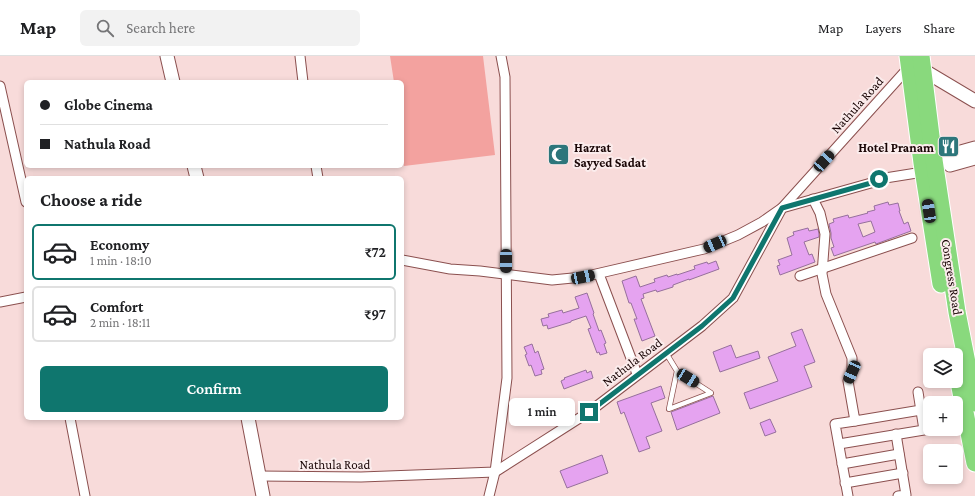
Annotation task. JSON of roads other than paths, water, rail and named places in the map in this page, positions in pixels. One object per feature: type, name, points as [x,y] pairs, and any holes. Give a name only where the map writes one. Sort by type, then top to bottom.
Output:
[{"type":"highway","name":"Congress Road","points":[[912,61],[929,166],[933,237],[962,346],[975,403]]},
{"type":"highway","points":[[961,388],[975,463]]},
{"type":"main road","points":[[167,56],[173,80]]},
{"type":"main road","points":[[912,61],[975,101]]},
{"type":"main road","points":[[929,166],[975,148]]},
{"type":"main road","points":[[929,166],[975,158]]},
{"type":"main road","points":[[248,420],[263,496]]},
{"type":"street","points":[[300,56],[304,80]]},
{"type":"street","points":[[489,496],[495,472],[507,378],[505,77],[501,56]]},
{"type":"street","name":"Nathula Road","points":[[259,476],[361,477],[495,472],[589,412],[702,326],[733,298],[782,208],[912,61]]},
{"type":"street","points":[[0,86],[24,193]]},
{"type":"street","points":[[404,260],[450,270],[552,280],[583,277],[704,250],[762,222],[782,208],[871,183],[879,179],[929,166]]},
{"type":"street","points":[[813,199],[820,213],[825,234],[822,274],[826,294],[852,358],[852,372],[848,381],[855,421]]},
{"type":"street","points":[[800,276],[912,238]]},
{"type":"street","points":[[599,274],[637,374]]},
{"type":"street","points":[[0,302],[24,297]]},
{"type":"street","points":[[839,444],[924,430],[918,392]]},
{"type":"street","points":[[848,496],[835,424],[921,410]]},
{"type":"street","points":[[70,420],[86,496]]},
{"type":"street","points":[[896,434],[903,474],[904,496]]},
{"type":"street","points":[[842,464],[899,454]]},
{"type":"street","points":[[846,484],[903,474]]},
{"type":"lane","points":[[666,353],[677,371],[711,393],[669,409],[677,371]]},
{"type":"place","name":"Hotel Pranam","points":[[949,147]]},
{"type":"place","name":"Hazrat Sayyed Sadat","points":[[558,154]]}]
